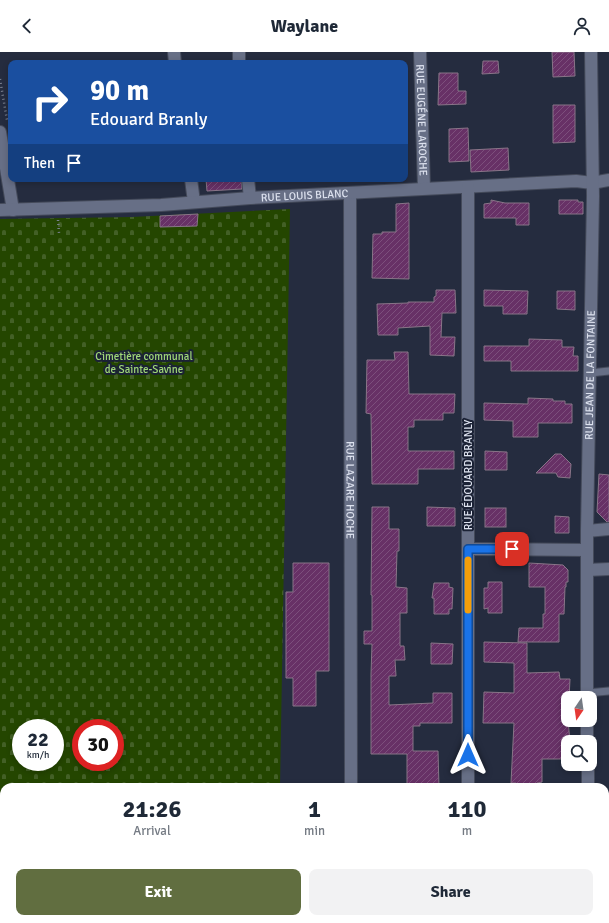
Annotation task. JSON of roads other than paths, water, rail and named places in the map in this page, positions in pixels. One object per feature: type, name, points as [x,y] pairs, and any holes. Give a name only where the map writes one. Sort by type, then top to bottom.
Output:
[{"type":"street","name":"RUE EUGÉNE LAROCHE","points":[[420,52],[424,188]]},
{"type":"street","name":"RUE JEAN DE LA FONTAINE","points":[[587,691],[587,531],[593,196],[591,52]]},
{"type":"street","points":[[0,132],[8,180]]},
{"type":"street","name":"RUE LOUIS BLANC","points":[[0,210],[154,205],[424,188],[576,181],[592,183],[609,180]]},
{"type":"street","points":[[8,182],[13,210]]},
{"type":"street","points":[[191,182],[194,202]]},
{"type":"street","points":[[248,182],[250,198]]},
{"type":"street","name":"RUE ÉDOUARD BRANLY","points":[[468,187],[468,783]]},
{"type":"street","name":"RUE LAZARE HOCHE","points":[[350,193],[351,783]]},
{"type":"street","points":[[587,531],[609,529]]},
{"type":"street","points":[[468,549],[587,550]]},
{"type":"street","points":[[587,570],[609,568]]},
{"type":"street","points":[[588,771],[588,783]]},
{"type":"lane","points":[[590,373],[609,372]]},
{"type":"lane","points":[[597,693],[609,691]]},
{"type":"park label","name":"Cimetière communal de Sainte-Savine","points":[[144,362]]}]
